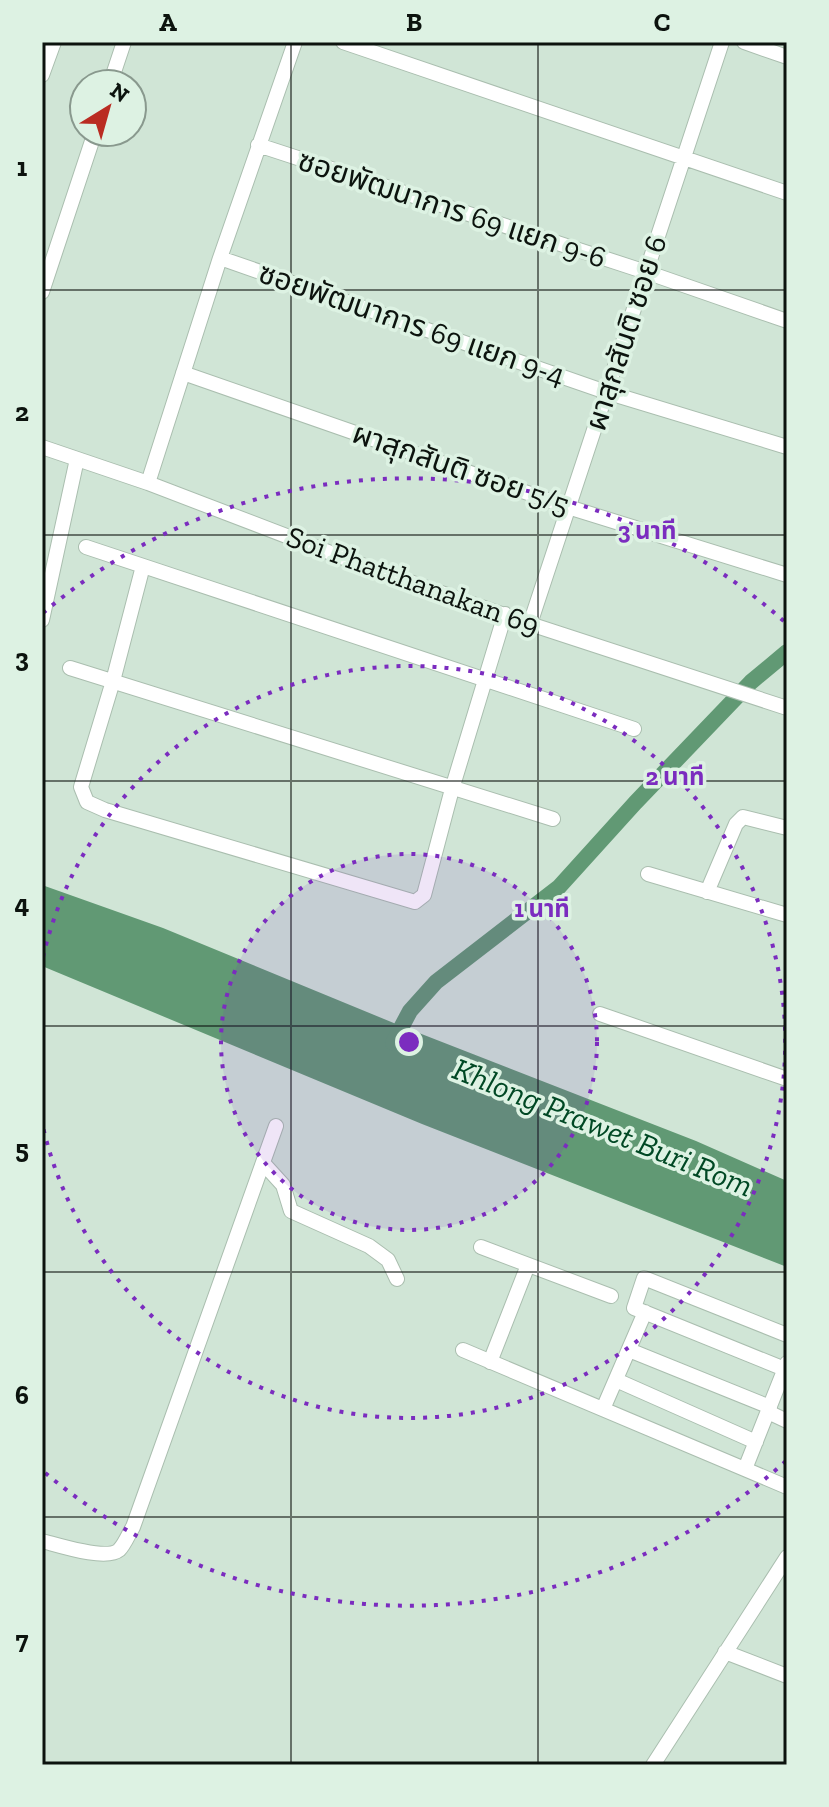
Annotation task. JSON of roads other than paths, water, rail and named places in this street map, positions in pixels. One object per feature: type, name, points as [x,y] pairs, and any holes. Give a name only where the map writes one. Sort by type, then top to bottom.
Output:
[{"type":"street","points":[[42,75],[54,42]]},
{"type":"street","points":[[115,68],[124,42]]},
{"type":"street","points":[[148,483],[220,258],[295,42]]},
{"type":"street","points":[[343,42],[787,193]]},
{"type":"street","name":"ผาสุกสันติ ซอย 6","points":[[530,624],[722,42]]},
{"type":"street","points":[[744,42],[787,57]]},
{"type":"street","name":"ซอยพัฒนาการ 69 แยก 9-6","points":[[258,145],[787,321]]},
{"type":"street","points":[[42,292],[90,148]]},
{"type":"street","name":"ซอยพัฒนาการ 69 แยก 9-4","points":[[220,258],[606,392],[787,447]]},
{"type":"street","name":"ผาสุกสันติ ซอย 5/5","points":[[183,373],[568,507],[787,575]]},
{"type":"street","name":"Soi Phatthanakan 69","points":[[42,447],[148,483],[370,568],[787,708]]},
{"type":"street","points":[[42,620],[48,567],[77,459]]},
{"type":"street","points":[[86,547],[634,729]]},
{"type":"street","points":[[143,566],[81,787],[87,802],[105,810],[415,902],[424,895],[452,789],[505,614]]},
{"type":"street","points":[[70,668],[553,819]]},
{"type":"street","points":[[707,892],[736,824],[743,817],[787,828]]},
{"type":"street","points":[[648,874],[787,915]]},
{"type":"street","points":[[600,1014],[787,1079]]},
{"type":"street","points":[[42,1541],[108,1554],[119,1550],[133,1527],[276,1126]]},
{"type":"street","points":[[263,1163],[283,1185],[291,1211],[369,1246],[388,1260],[397,1279]]},
{"type":"street","points":[[481,1247],[611,1296]]},
{"type":"street","points":[[490,1362],[528,1265]]},
{"type":"street","points":[[745,1469],[786,1367],[634,1308],[644,1278],[787,1335]]},
{"type":"street","points":[[603,1409],[645,1312]]},
{"type":"street","points":[[463,1350],[787,1487]]},
{"type":"street","points":[[629,1350],[769,1410],[787,1421]]},
{"type":"street","points":[[616,1380],[756,1442]]},
{"type":"street","points":[[653,1765],[787,1557]]},
{"type":"street","points":[[725,1652],[787,1676]]},
{"type":"water","name":"Khlong Prawet Buri Rom","points":[[42,885],[163,928],[401,1026],[696,1141],[787,1181],[787,1267],[422,1124],[42,966]]},
{"type":"waterway","points":[[393,1043],[410,1011],[436,982],[559,887],[751,682],[787,652]]}]
